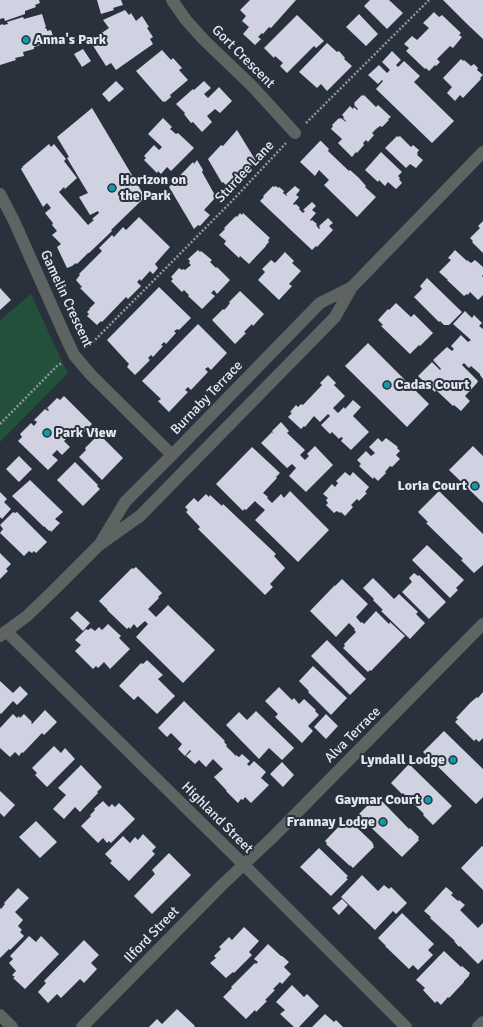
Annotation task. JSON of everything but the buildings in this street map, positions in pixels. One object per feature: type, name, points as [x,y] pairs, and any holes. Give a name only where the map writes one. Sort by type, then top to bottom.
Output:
[{"type":"street","name":"Gort Crescent","points":[[172,0],[190,25],[252,86],[295,133]]},
{"type":"street","name":"Burnaby Terrace","points":[[3,634],[27,616],[99,545],[140,516],[199,457],[335,317],[352,287],[483,152]]},
{"type":"street","name":"Gamelin Crescent","points":[[0,194],[14,221],[74,355],[91,375],[172,455]]},
{"type":"street","name":"Burnaby Terrace","points":[[99,545],[125,502],[320,303],[352,287]]},
{"type":"street","name":"Alva Terrace","points":[[244,865],[483,624]]},
{"type":"street","name":"Highland Street","points":[[3,634],[244,865],[406,1027]]},
{"type":"street","name":"Ilford Street","points":[[82,1027],[221,886],[244,865]]},
{"type":"street","points":[[0,1015],[12,1027]]},
{"type":"street","points":[[478,1027],[483,1022]]},
{"type":"path","name":"Sturdee Lane","points":[[0,424],[57,366],[90,344],[231,202],[295,133],[312,118],[429,0]]},
{"type":"green space","points":[[31,294],[68,373],[0,442],[0,320]]},
{"type":"place","name":"Anna's Park","points":[[26,40]]},
{"type":"place","name":"Horizon on the Park","points":[[112,188]]},
{"type":"place","name":"Cadas Court","points":[[387,385]]},
{"type":"place","name":"Park View","points":[[47,433]]},
{"type":"place","name":"Loria Court","points":[[475,486]]},
{"type":"place","name":"Lyndall Lodge","points":[[453,760]]},
{"type":"place","name":"Gaymar Court","points":[[428,800]]},
{"type":"place","name":"Frannay Lodge","points":[[383,822]]}]
